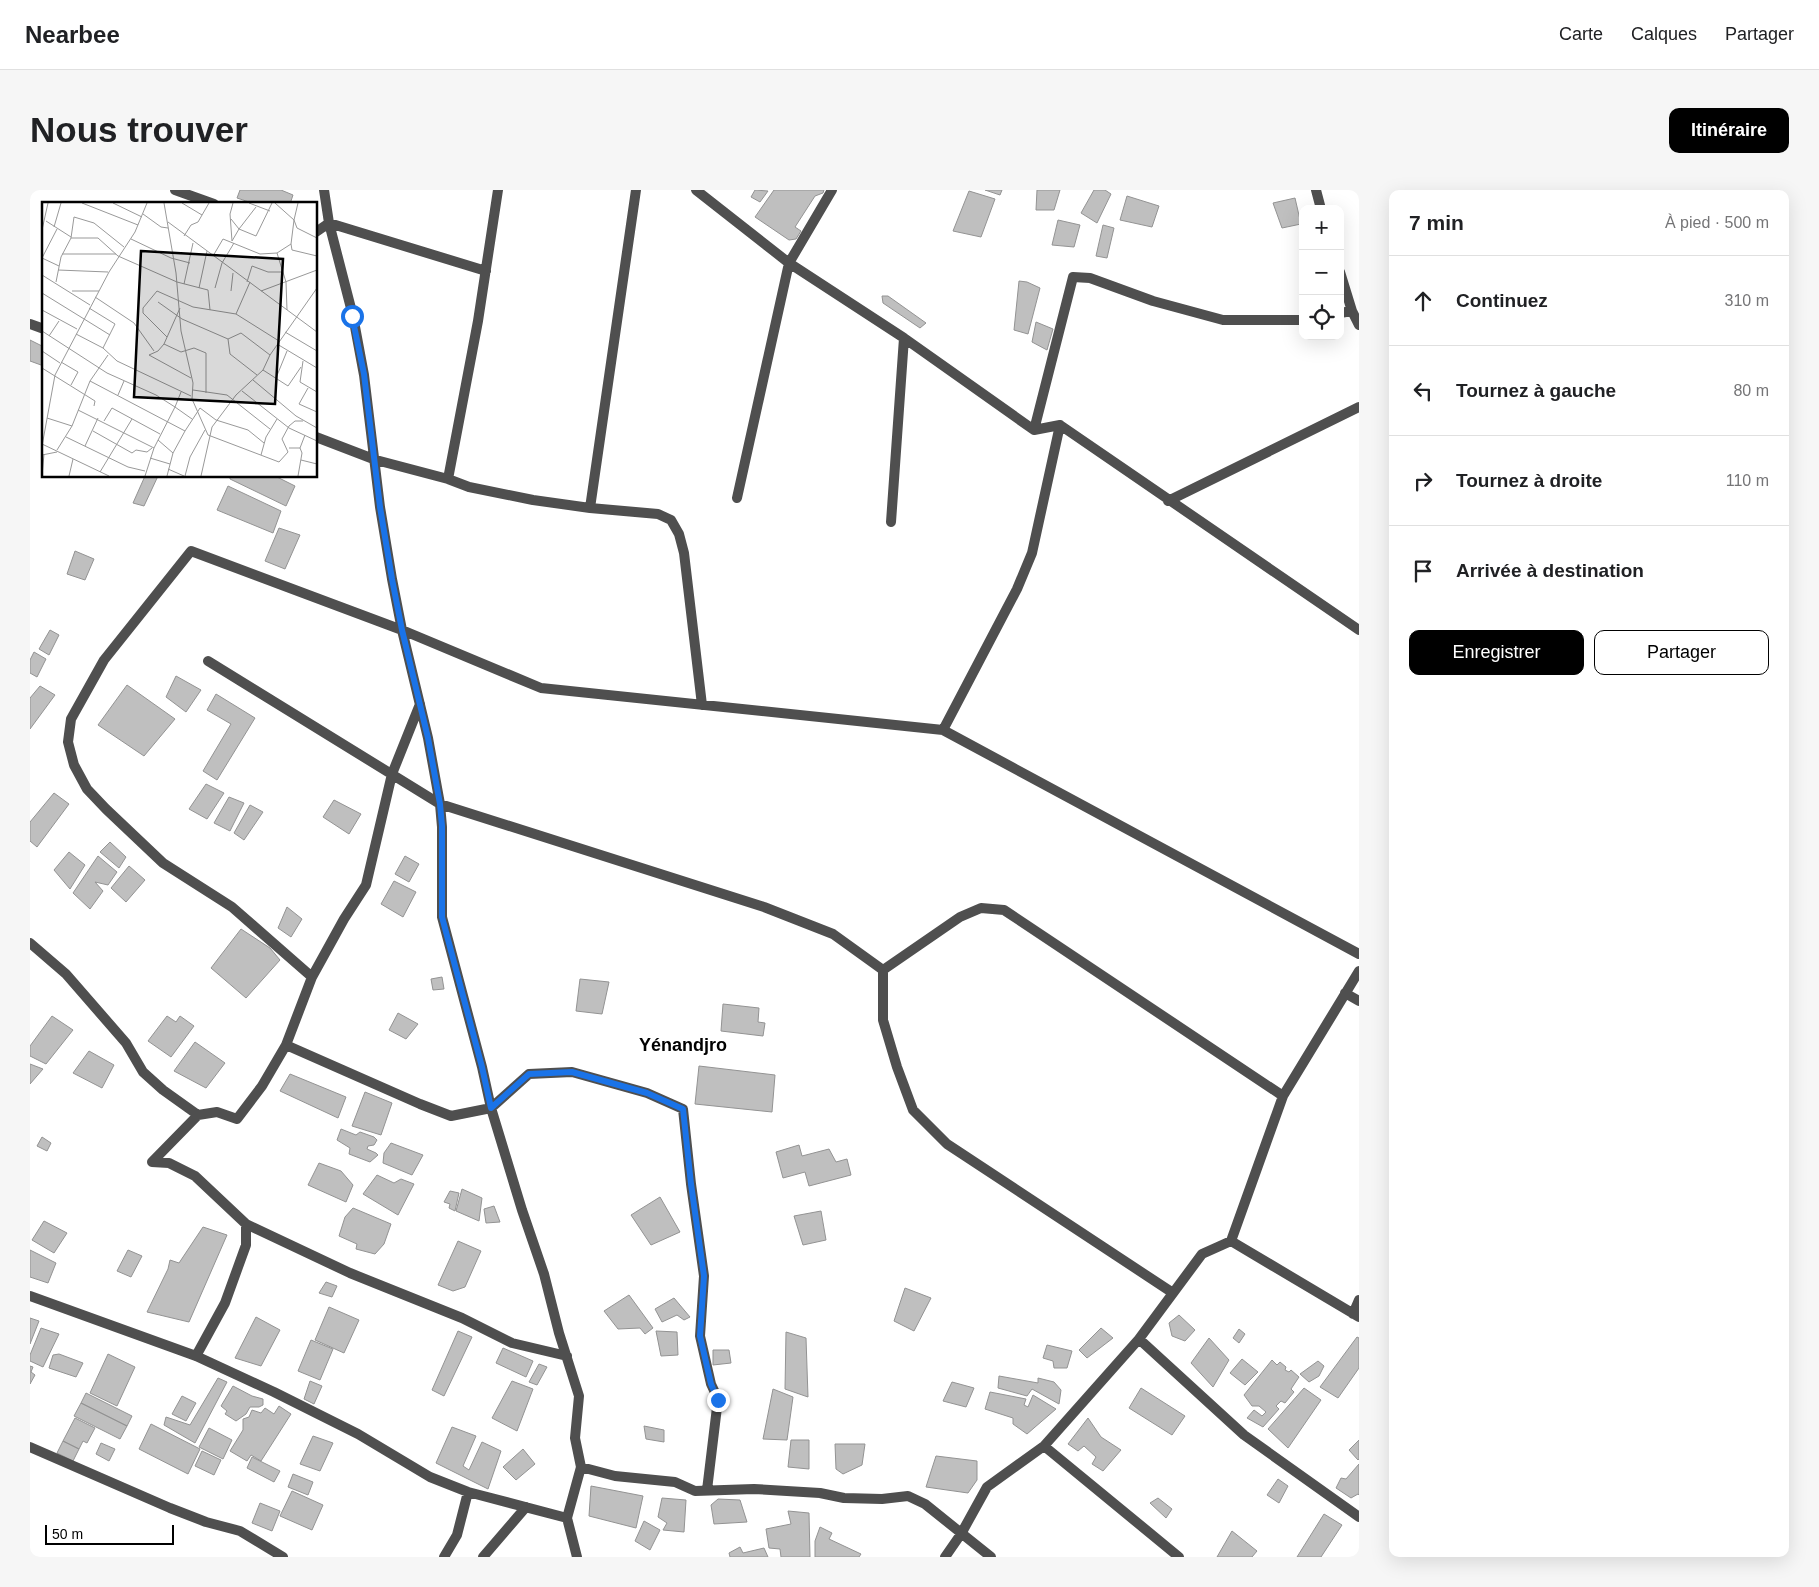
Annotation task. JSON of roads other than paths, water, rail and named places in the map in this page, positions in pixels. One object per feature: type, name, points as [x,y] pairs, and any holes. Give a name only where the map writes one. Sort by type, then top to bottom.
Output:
[{"type":"street","points":[[174,190],[208,202]]},
{"type":"street","points":[[324,190],[329,223],[364,374],[376,460],[380,507],[402,630],[420,703],[440,804],[442,826],[442,917],[491,1108],[544,1274],[559,1334],[579,1396],[575,1438],[582,1467],[567,1518],[577,1557]]},
{"type":"street","points":[[448,479],[486,271],[498,190]]},
{"type":"street","points":[[590,508],[636,190]]},
{"type":"street","points":[[696,190],[708,194],[789,263],[904,338],[1034,430],[1060,425],[1168,501],[1359,630]]},
{"type":"street","points":[[737,498],[789,263],[832,190]]},
{"type":"street","points":[[1316,190],[1320,205]]},
{"type":"street","points":[[318,231],[329,223]]},
{"type":"street","points":[[329,223],[486,271]]},
{"type":"street","points":[[1034,430],[1073,277],[1090,278],[1153,301],[1223,320],[1299,320]]},
{"type":"street","points":[[1344,285],[1352,311],[1359,325]]},
{"type":"street","points":[[1344,312],[1352,311]]},
{"type":"street","points":[[30,324],[42,328]]},
{"type":"street","points":[[891,522],[904,338]]},
{"type":"street","points":[[1168,501],[1359,407]]},
{"type":"street","points":[[943,730],[1017,589],[1032,553],[1060,425]]},
{"type":"street","points":[[318,438],[376,460],[448,479],[469,487],[532,500],[590,508],[658,514],[671,520],[679,534],[684,553],[702,705]]},
{"type":"street","points":[[312,977],[232,907],[163,864],[87,788],[74,765],[68,742],[71,719],[104,660],[190,551],[402,630],[541,688],[943,730],[1359,954]]},
{"type":"street","points":[[208,660],[440,804],[764,907],[834,934],[883,970]]},
{"type":"street","points":[[420,703],[392,774],[366,885],[344,919],[312,977],[286,1045],[262,1086],[237,1119],[217,1112],[198,1115],[152,1162],[169,1163],[195,1176],[246,1224],[350,1273],[462,1318],[512,1343],[567,1356]]},
{"type":"street","points":[[883,970],[960,917],[982,908],[1004,910],[1283,1096]]},
{"type":"street","points":[[30,943],[72,981],[126,1043],[143,1072],[163,1090],[198,1115]]},
{"type":"street","points":[[883,970],[883,1020],[896,1067],[912,1110],[947,1144],[1173,1293]]},
{"type":"street","points":[[945,1557],[961,1534],[987,1487],[1044,1446],[1139,1339],[1202,1254],[1231,1241],[1283,1096],[1359,971]]},
{"type":"street","points":[[1346,994],[1359,1002]]},
{"type":"street","points":[[286,1045],[420,1104],[452,1116],[491,1108],[529,1074],[572,1072],[647,1093],[683,1109],[704,1276],[700,1336],[711,1384],[718,1400],[708,1490]]},
{"type":"street","points":[[196,1356],[225,1303],[246,1245],[246,1224]]},
{"type":"street","points":[[1231,1241],[1356,1316],[1359,1300]]},
{"type":"street","points":[[30,1296],[196,1356],[358,1434],[430,1477],[468,1492],[567,1518]]},
{"type":"street","points":[[1139,1339],[1244,1435],[1359,1517]]},
{"type":"street","points":[[1044,1446],[1179,1557]]},
{"type":"street","points":[[30,1447],[170,1508],[206,1522],[240,1531],[283,1557]]},
{"type":"street","points":[[582,1467],[616,1476],[675,1482],[695,1491],[754,1489],[820,1493],[844,1498],[882,1499],[908,1496],[925,1504],[991,1557]]},
{"type":"street","points":[[444,1557],[457,1535],[468,1492]]},
{"type":"street","points":[[482,1557],[526,1507]]},
{"type":"district","name":"Yénandjro","points":[[683,1045]]}]
